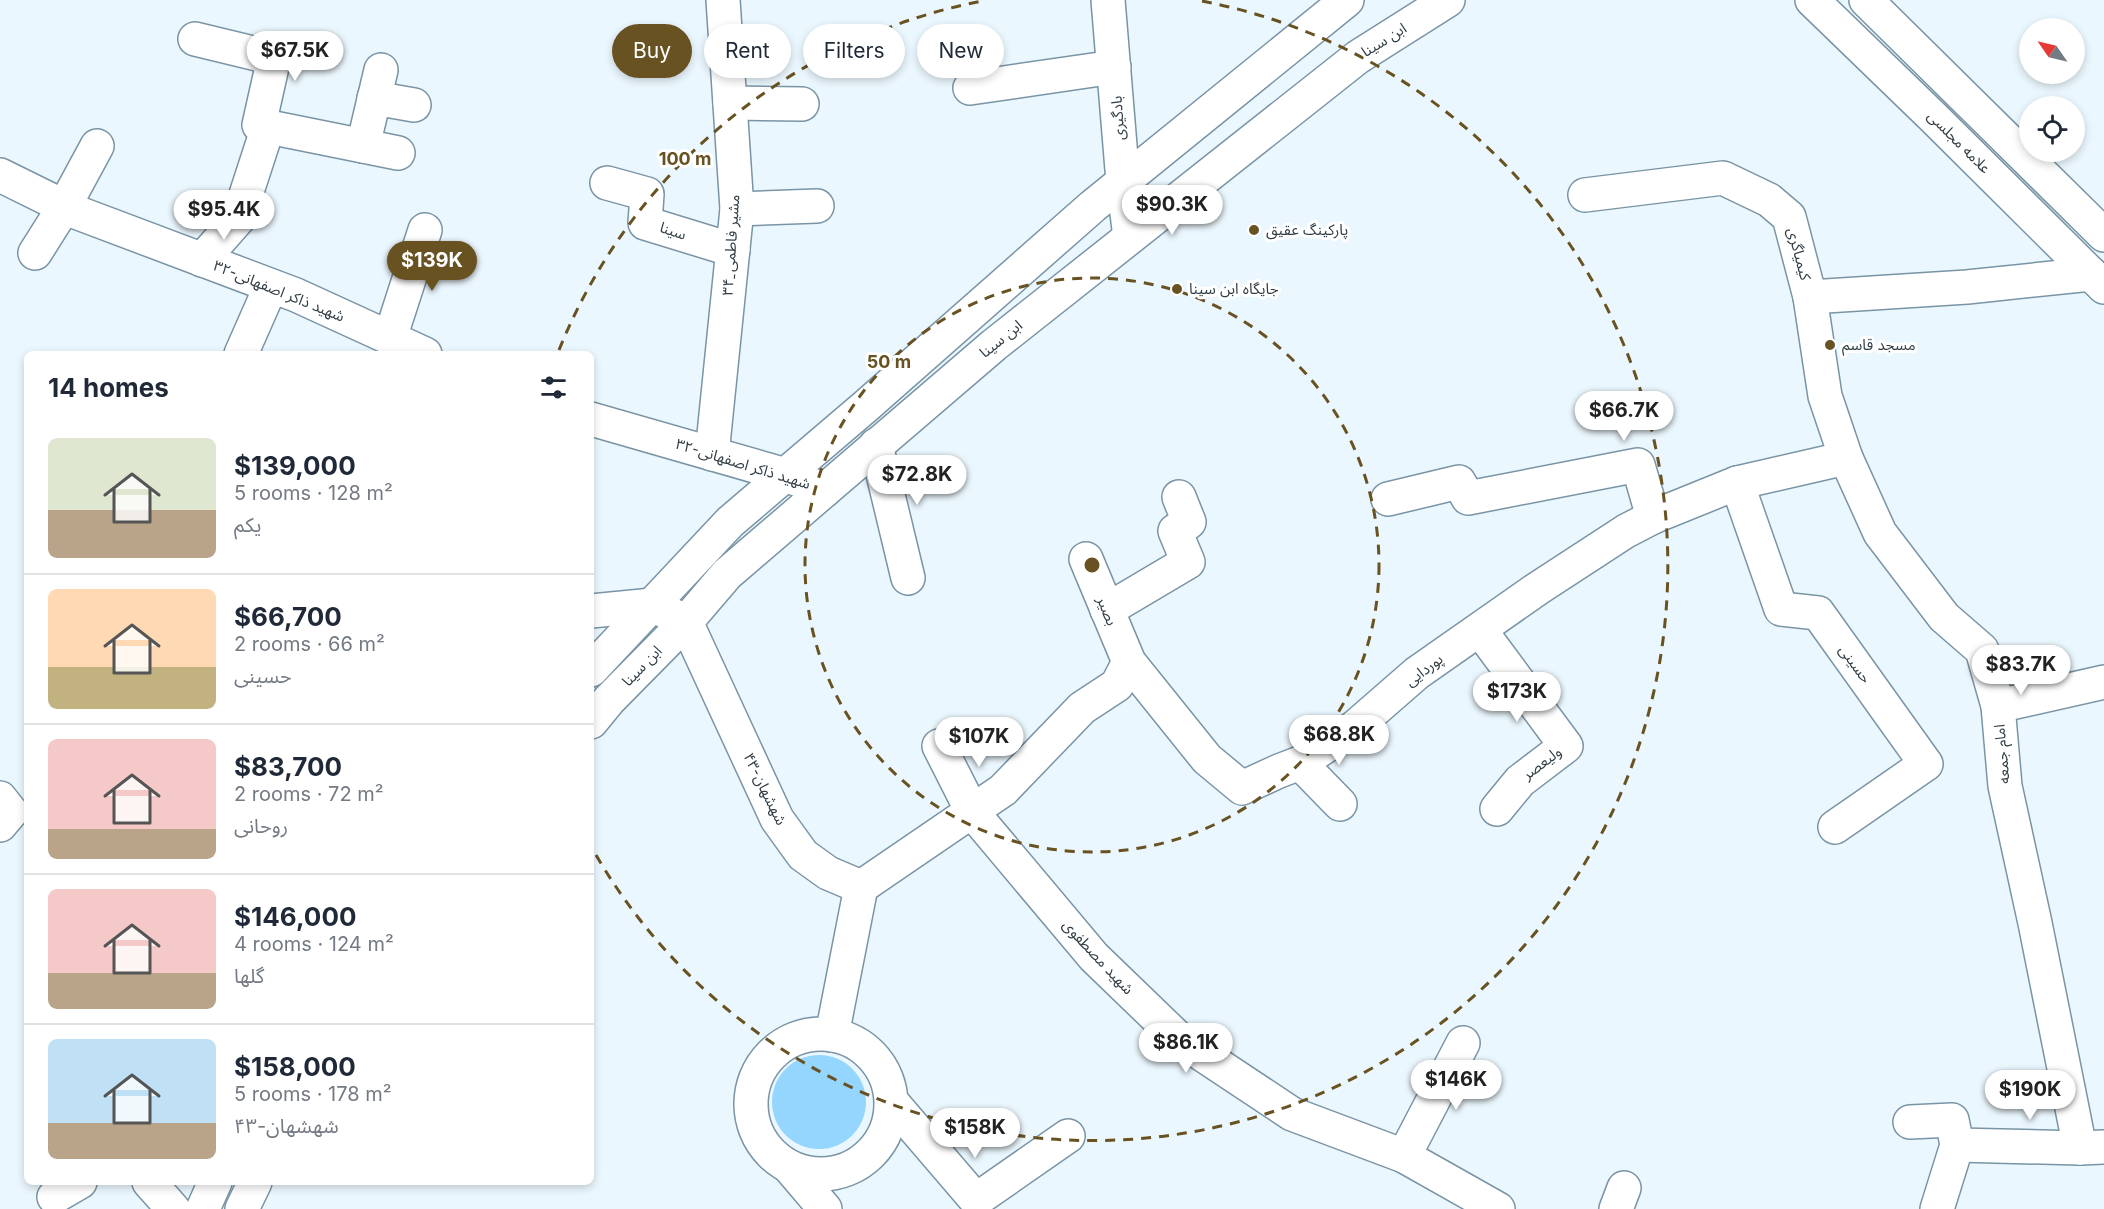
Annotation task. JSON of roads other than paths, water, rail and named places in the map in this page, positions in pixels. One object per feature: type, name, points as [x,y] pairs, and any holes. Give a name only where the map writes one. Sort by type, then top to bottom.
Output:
[{"type":"street","name":"۳۴_مشیر فاطمی","points":[[712,453],[737,209],[723,0]]},
{"type":"street","name":"بادگیری","points":[[1108,0],[1123,182],[1130,237]]},
{"type":"street","points":[[594,667],[730,522],[1093,206],[1347,0]]},
{"type":"street","name":"ابن سینا","points":[[594,718],[609,700],[686,622],[727,574],[994,345],[1358,57],[1448,0]]},
{"type":"street","name":"علامه مجلسی","points":[[1812,0],[1935,118],[2097,281]]},
{"type":"street","points":[[1866,0],[2104,234]]},
{"type":"street","points":[[195,39],[274,58],[259,125],[398,153]]},
{"type":"street","points":[[970,88],[1114,67]]},
{"type":"street","points":[[363,146],[377,84],[414,105]]},
{"type":"street","points":[[730,103],[802,104]]},
{"type":"street","points":[[202,260],[238,219],[268,127]]},
{"type":"street","points":[[35,253],[64,207],[97,146]]},
{"type":"street","name":"۳۲-شهید ذاکر اصفهانی","points":[[0,175],[64,207],[296,295],[418,351]]},
{"type":"street","name":"کیمیاگری","points":[[1586,195],[1723,178],[1769,200],[1789,217],[1810,297],[2097,281]]},
{"type":"street","name":"سینا","points":[[607,183],[647,194],[645,223],[733,250]]},
{"type":"street","points":[[737,209],[817,206]]},
{"type":"street","points":[[390,338],[425,230]]},
{"type":"street","points":[[241,351],[271,286]]},
{"type":"street","name":"امام جمعه","points":[[1810,297],[1825,396],[1846,458],[1880,534],[1944,617],[1983,650],[1998,706],[2005,786],[2035,923],[2092,1148],[1957,1145]]},
{"type":"street","name":"۳۲-شهید ذاکر اصفهانی","points":[[594,420],[786,475],[825,490]]},
{"type":"street","points":[[876,446],[908,578]]},
{"type":"street","name":"پوردایی","points":[[1129,662],[1207,759],[1242,788],[1300,764],[1355,727],[1417,673],[1537,590],[1639,524],[1737,483],[1846,458]]},
{"type":"street","points":[[1388,499],[1459,482],[1468,498],[1638,465],[1639,524]]},
{"type":"street","name":"حسینی","points":[[1737,483],[1780,609],[1818,614],[1926,764],[1834,827]]},
{"type":"street","points":[[1107,610],[1188,562],[1174,531],[1189,522],[1179,497]]},
{"type":"street","name":"بصیر","points":[[1086,559],[1129,662]]},
{"type":"street","points":[[594,611],[653,605],[686,622]]},
{"type":"street","name":"۴۳-شهشهان","points":[[686,622],[777,819],[803,855],[828,873],[861,887]]},
{"type":"street","name":"ولیعصر","points":[[1480,630],[1566,746],[1520,781],[1497,809]]},
{"type":"street","points":[[832,1035],[861,887],[973,813],[1003,790],[1082,708],[1117,685],[1129,662]]},
{"type":"street","points":[[1998,706],[2104,682]]},
{"type":"street","name":"شهید مصطفوی","points":[[939,746],[973,813],[1094,957],[1179,1039],[1292,1114],[1404,1156],[1497,1209]]},
{"type":"street","points":[[1300,764],[1340,804]]},
{"type":"street","points":[[791,1169],[813,1175],[837,1173],[859,1164],[877,1147],[889,1126],[892,1102],[887,1078],[875,1057],[856,1042],[832,1035],[810,1035],[789,1042],[771,1055],[758,1073],[752,1095],[752,1117],[759,1138],[773,1156],[791,1169],[825,1209]]},
{"type":"street","points":[[1404,1156],[1463,1042]]},
{"type":"street","points":[[892,1102],[976,1200],[1068,1136]]},
{"type":"street","points":[[1910,1122],[1952,1120],[1957,1145],[1937,1209]]},
{"type":"street","points":[[152,1185],[174,1209]]},
{"type":"street","points":[[202,1209],[214,1185]]},
{"type":"street","points":[[242,1209],[254,1185]]},
{"type":"place","name":"پارکینگ عقیق","points":[[1254,230]]},
{"type":"place","name":"جایگاه ابن سینا","points":[[1177,289]]},
{"type":"place","name":"مسجد قاسم","points":[[1830,345]]}]
